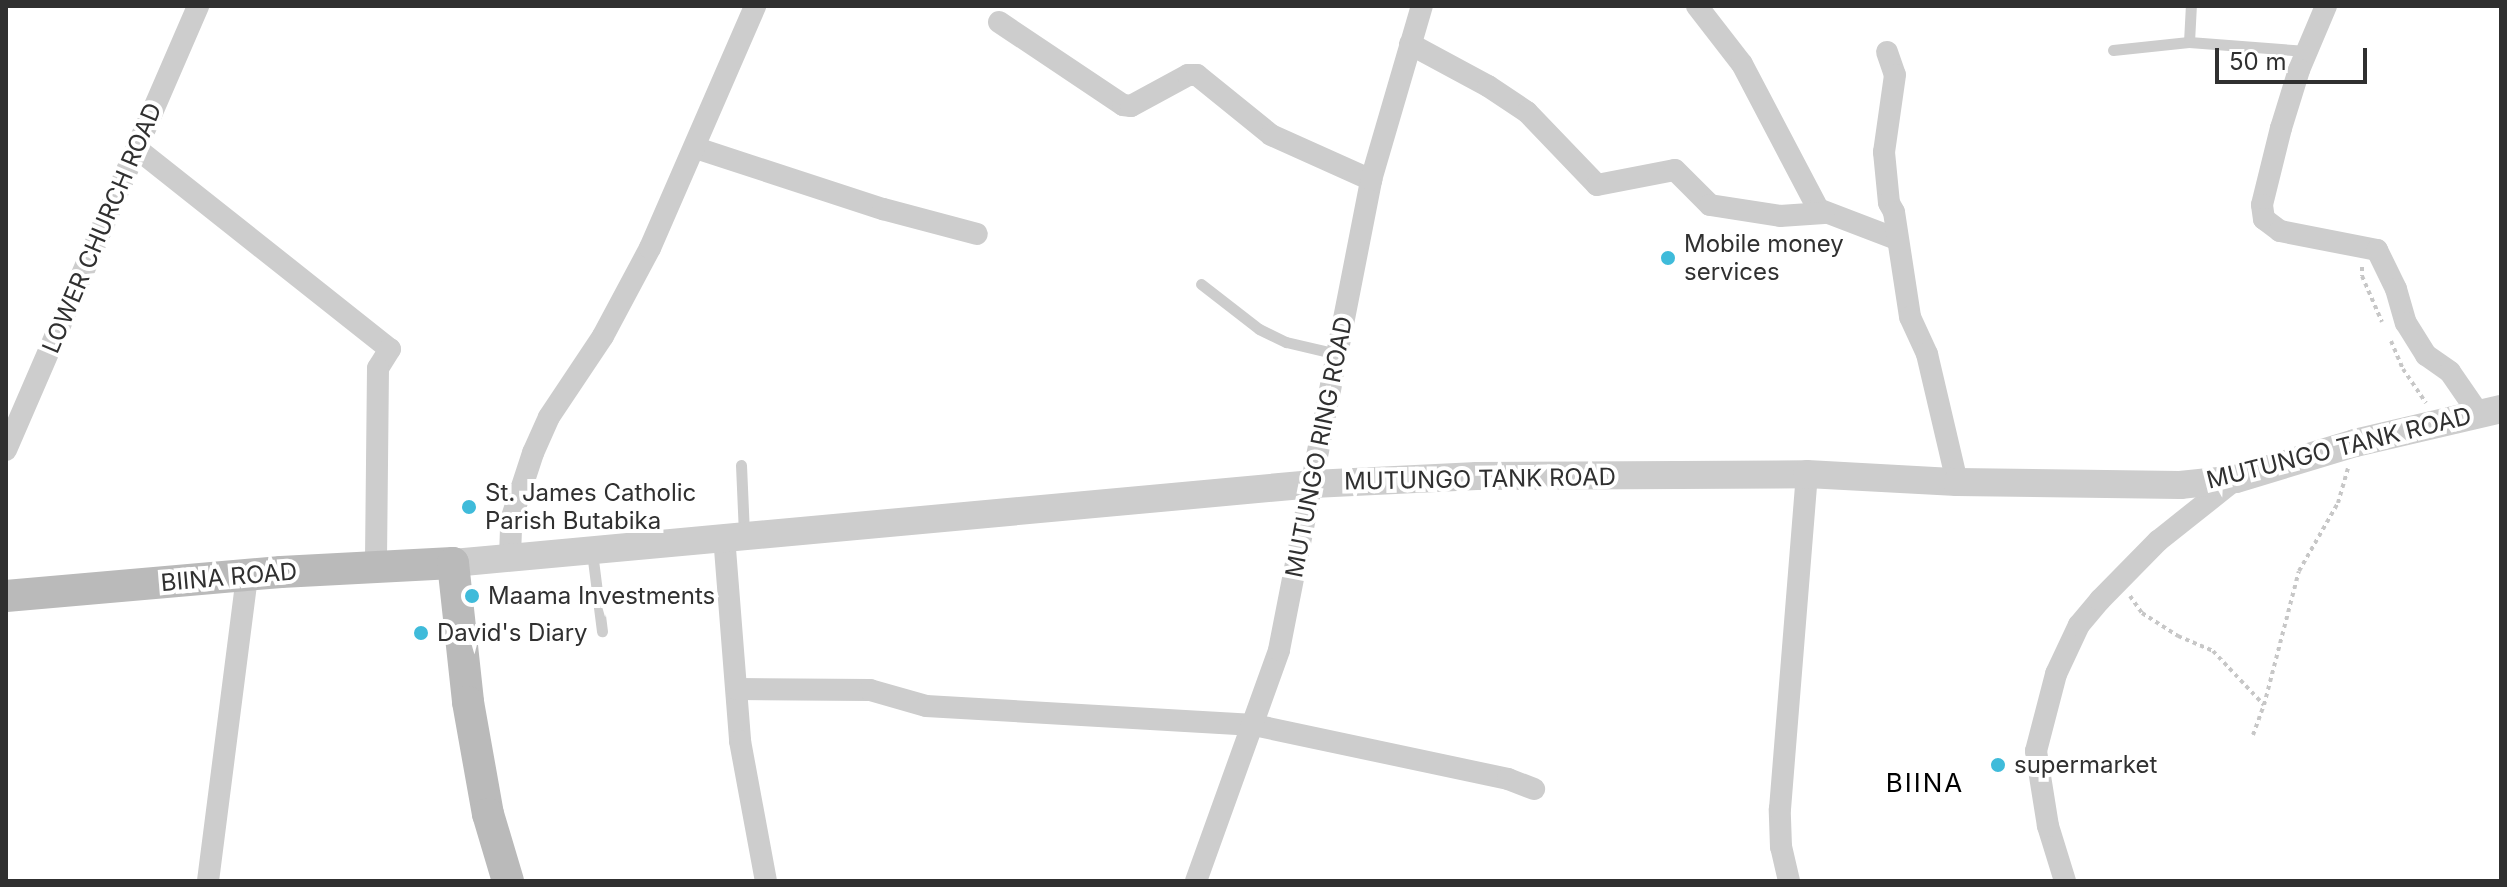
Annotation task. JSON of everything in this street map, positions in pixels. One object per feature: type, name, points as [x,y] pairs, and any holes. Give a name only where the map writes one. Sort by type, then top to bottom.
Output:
[{"type":"main road","name":"BIINA ROAD","points":[[6,596],[247,575],[453,563]]},
{"type":"main road","points":[[453,563],[470,716],[488,814],[508,881]]},
{"type":"street","name":"LOWER CHURCH ROAD","points":[[6,450],[198,6]]},
{"type":"street","points":[[510,557],[511,520],[517,492],[538,441],[549,417],[603,336],[650,248],[755,6]]},
{"type":"street","name":"MUTUNGO RING ROAD","points":[[1196,881],[1279,650],[1371,180],[1422,6]]},
{"type":"street","points":[[1697,6],[1742,64],[1801,181],[1824,213]]},
{"type":"street","points":[[2326,6],[2281,128],[2262,205],[2264,219],[2280,231],[2377,250],[2396,289],[2406,323],[2426,355],[2450,372],[2490,412]]},
{"type":"street","points":[[999,22],[1123,105],[1131,106],[1188,75],[1197,75],[1271,135],[1371,180]]},
{"type":"street","points":[[1410,44],[1488,86],[1527,112],[1597,185],[1675,170],[1710,205],[1780,216],[1824,213],[1896,239]]},
{"type":"street","points":[[1887,52],[1895,75],[1884,152],[1896,239],[1910,317],[1927,354],[1957,482]]},
{"type":"street","points":[[136,148],[390,349],[378,368],[376,567]]},
{"type":"street","points":[[696,148],[883,209],[977,234]]},
{"type":"street","name":"MUTUNGO TANK ROAD","points":[[453,563],[1313,484],[1477,476],[1807,474],[2143,487],[2236,479],[2355,443],[2490,412]]},
{"type":"street","points":[[1789,881],[1781,847],[1780,809],[1807,474]]},
{"type":"street","points":[[2065,881],[2048,826],[2036,751],[2056,674],[2079,625],[2158,541],[2236,479]]},
{"type":"street","points":[[734,535],[737,689],[745,772],[766,881]]},
{"type":"street","points":[[208,881],[247,575]]},
{"type":"street","points":[[737,689],[870,690],[926,706],[1254,725],[1508,779],[1534,789]]},
{"type":"lane","points":[[2189,42],[2191,6]]},
{"type":"lane","points":[[2113,50],[2189,42],[2307,51]]},
{"type":"lane","points":[[1201,284],[1259,329],[1286,342],[1337,354]]},
{"type":"lane","points":[[734,535],[741,465]]},
{"type":"lane","points":[[592,549],[602,631]]},
{"type":"path","points":[[2253,735],[2264,705],[2299,571],[2338,503],[2355,443]]},
{"type":"path","points":[[2120,581],[2142,613],[2178,636],[2213,651],[2264,705]]},
{"type":"place","name":"Mobile money services","points":[[1668,258]]},
{"type":"place","name":"St. James Catholic Parish Butabika","points":[[469,507]]},
{"type":"place","name":"Maama Investments","points":[[472,596]]},
{"type":"place","name":"David's Diary","points":[[421,633]]},
{"type":"place","name":"supermarket","points":[[1998,765]]},
{"type":"district","name":"BIINA","points":[[1925,783]]}]
